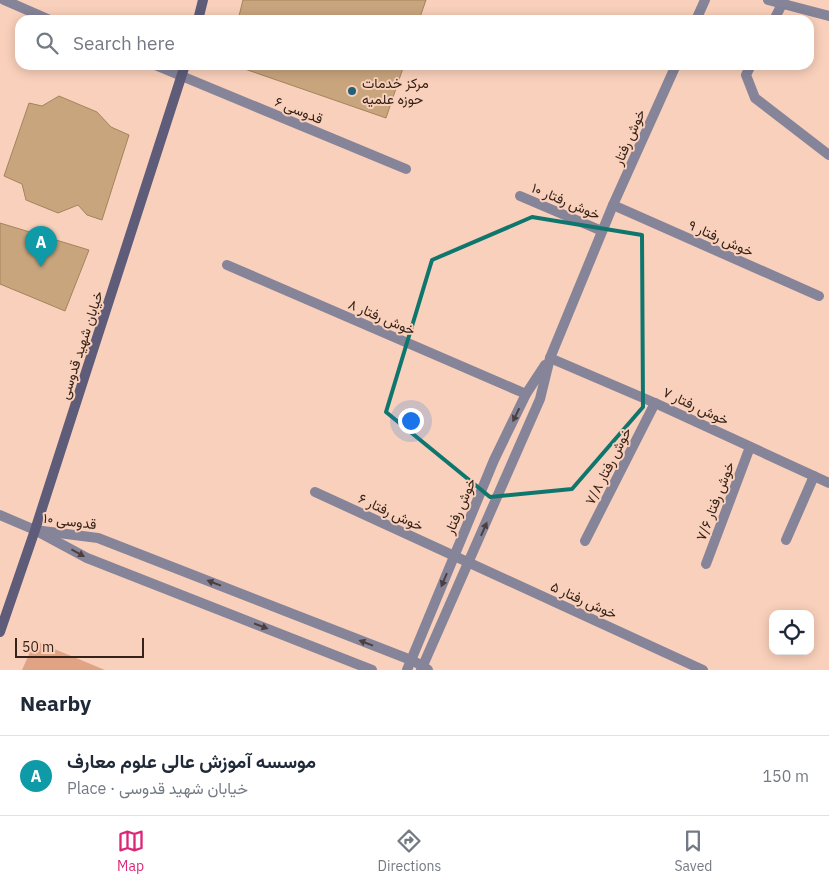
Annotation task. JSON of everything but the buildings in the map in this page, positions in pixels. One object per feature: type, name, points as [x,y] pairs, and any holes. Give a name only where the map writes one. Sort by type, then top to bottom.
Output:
[{"type":"main road","points":[[199,15],[203,0]]},
{"type":"main road","name":"خیابان شهید قدوسی","points":[[0,632],[35,530],[184,70]]},
{"type":"street","points":[[4,0],[38,15]]},
{"type":"street","points":[[698,15],[705,0]]},
{"type":"street","points":[[768,0],[783,2],[829,16]]},
{"type":"street","points":[[776,15],[783,2]]},
{"type":"street","name":"قدوسی ۶","points":[[167,70],[406,169]]},
{"type":"street","name":"خوش رفتار","points":[[424,669],[540,399],[550,358],[602,231],[674,70]]},
{"type":"street","points":[[748,70],[746,75],[754,98],[829,155]]},
{"type":"street","name":"خوش رفتار ۱۰","points":[[520,196],[602,231]]},
{"type":"street","name":"خوش رفتار ۹","points":[[613,205],[819,296]]},
{"type":"street","name":"خوش رفتار ۸","points":[[227,265],[526,394]]},
{"type":"street","name":"خوش رفتار","points":[[409,665],[494,460],[526,394],[550,358]]},
{"type":"street","name":"خوش رفتار ۷","points":[[550,358],[655,403],[829,483]]},
{"type":"street","name":"خوش رفتار ۷/۸","points":[[585,541],[655,403]]},
{"type":"street","name":"خوش رفتار ۷/۶","points":[[706,564],[750,446]]},
{"type":"street","points":[[786,540],[814,476]]},
{"type":"street","name":"خوش رفتار ۶","points":[[316,492],[454,556]]},
{"type":"street","points":[[0,514],[35,530]]},
{"type":"street","name":"قدوسی ۱۰","points":[[35,530],[98,538],[409,665],[424,669]]},
{"type":"street","name":"قدوسی ۱۰","points":[[35,530],[87,558],[372,670]]},
{"type":"street","name":"خوش رفتار ۵","points":[[454,556],[680,665],[703,670]]},
{"type":"highlighted area","points":[[532,217],[642,235],[643,407],[572,489],[490,497],[386,412],[432,260]]},
{"type":"shaded area","points":[[35,641],[105,670],[22,670]]},
{"type":"place","name":"مرکز خدمات حوزه علمیه","points":[[352,91]]},
{"type":"place","name":"موسسه آموزش عالی علوم معارف","points":[[41,267]]}]
